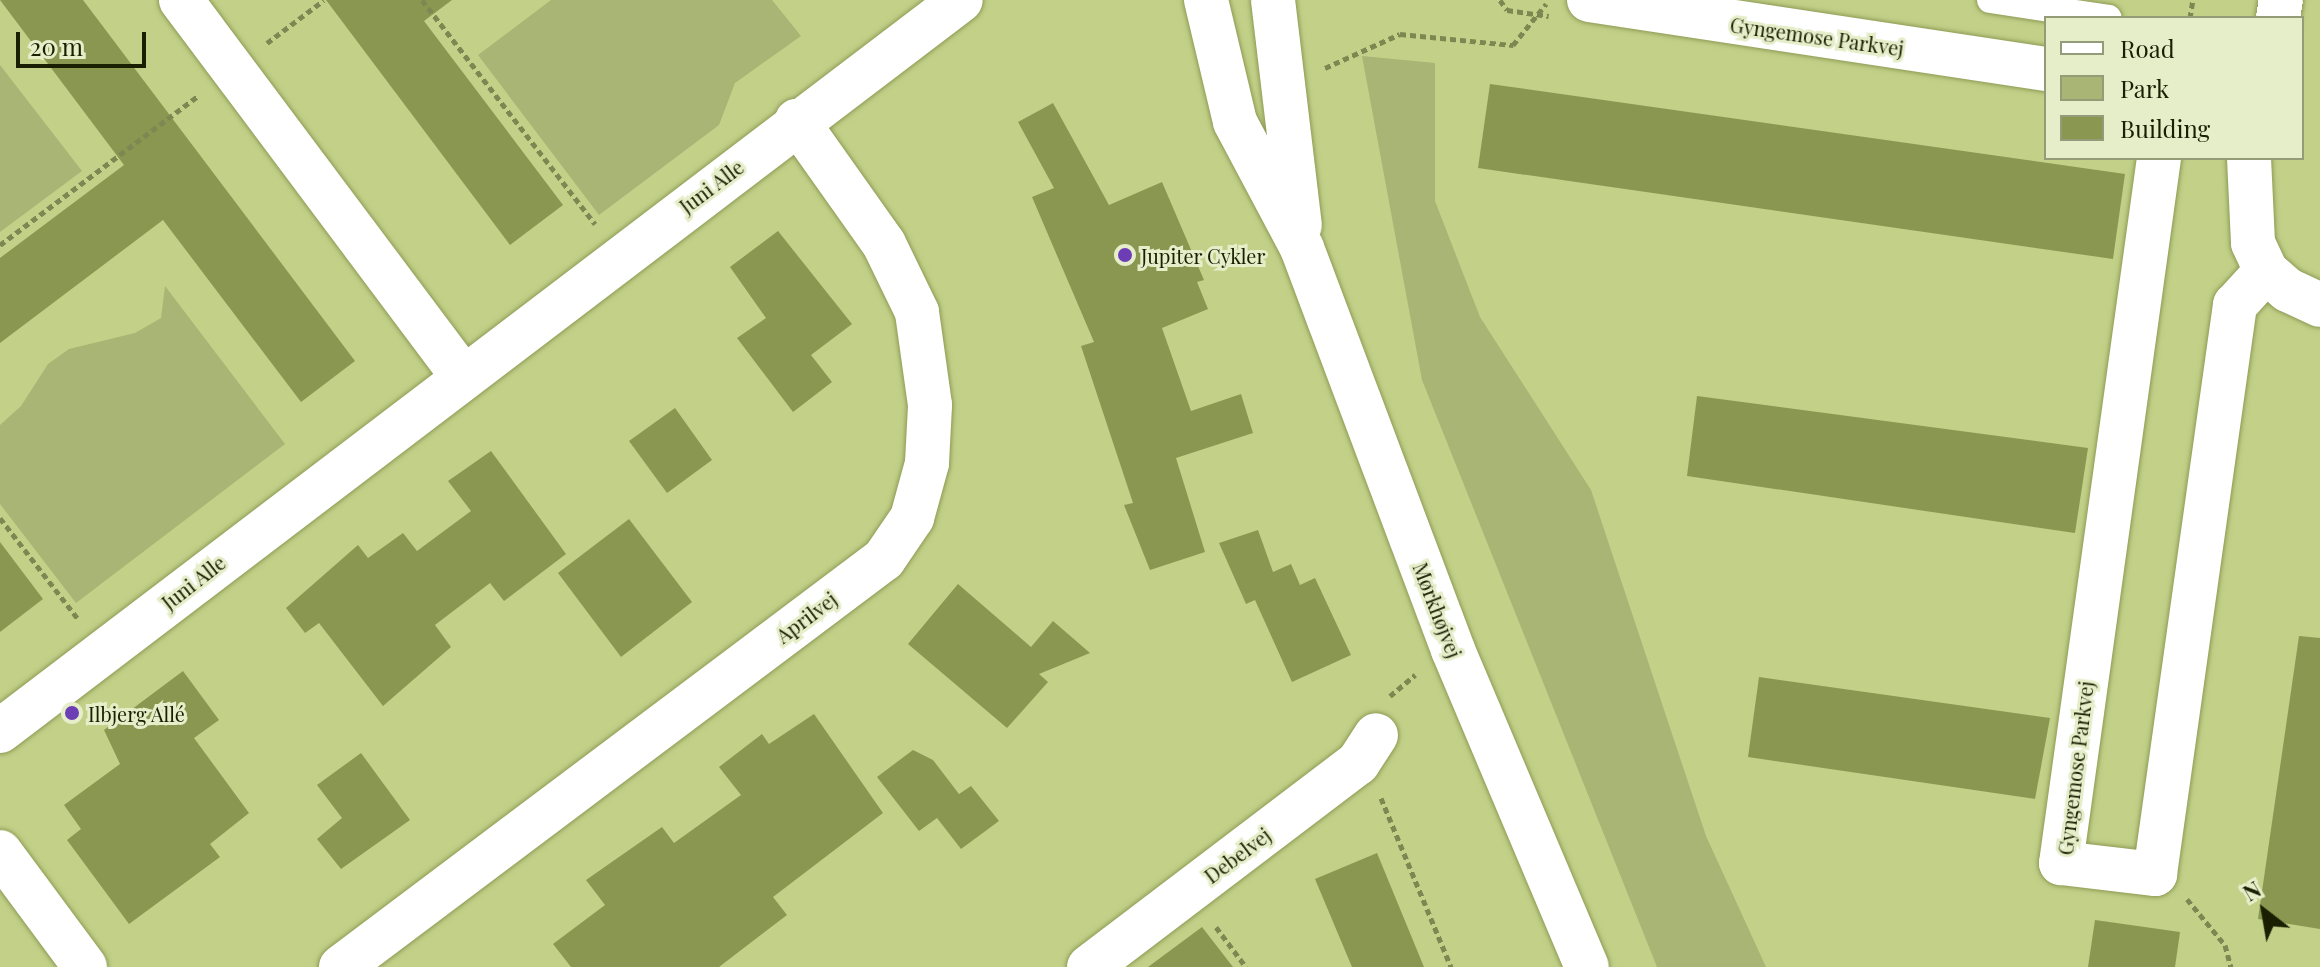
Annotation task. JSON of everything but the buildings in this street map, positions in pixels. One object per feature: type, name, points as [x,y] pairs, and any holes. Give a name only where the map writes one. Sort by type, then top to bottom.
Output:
[{"type":"street","points":[[181,0],[462,375]]},
{"type":"street","name":"Juni Alle","points":[[0,731],[462,375],[961,0]]},
{"type":"street","name":"Mørkhøjvej","points":[[1206,0],[1235,122],[1302,248],[1453,650],[1587,967]]},
{"type":"street","name":"Mørkhøjvej","points":[[1273,0],[1302,248]]},
{"type":"street","name":"Gyngemose Parkvej","points":[[1589,0],[1729,11],[2044,69]]},
{"type":"street","name":"Aprilvej","points":[[341,967],[884,559],[912,518],[927,463],[930,405],[917,312],[884,244],[797,121]]},
{"type":"street","name":"Gyngemose Parkvej","points":[[2155,874],[2061,863],[2159,160]]},
{"type":"street","points":[[2249,160],[2253,243],[2266,271],[2288,290],[2320,305]]},
{"type":"street","points":[[2155,874],[2235,305],[2266,271]]},
{"type":"street","name":"Debelvej","points":[[1089,967],[1367,749]]},
{"type":"street","points":[[0,852],[85,967]]},
{"type":"lane","points":[[1990,0],[2096,16]]},
{"type":"path","points":[[0,245],[324,0]]},
{"type":"path","points":[[422,0],[620,256]]},
{"type":"path","points":[[1281,79],[1342,61],[1400,34],[1513,45],[1537,14]]},
{"type":"path","points":[[0,518],[103,652]]},
{"type":"path","points":[[1451,967],[1381,796],[1367,749],[1393,689],[1453,650]]},
{"type":"path","points":[[2155,874],[2200,909],[2225,945],[2231,967]]},
{"type":"green space","points":[[551,0],[772,0],[801,36],[735,83],[719,125],[599,215],[478,55]]},
{"type":"green space","points":[[1362,56],[1435,63],[1435,201],[1480,317],[1591,490],[1706,836],[1766,967],[1657,967],[1422,380]]},
{"type":"green space","points":[[0,65],[82,171],[0,232]]},
{"type":"green space","points":[[165,286],[285,444],[76,603],[0,504],[0,425],[21,406],[48,364],[69,349],[135,333],[161,318]]},
{"type":"place","name":"Jupiter Cykler","points":[[1125,255]]},
{"type":"place","name":"Ilbjerg Allé","points":[[72,713]]}]
